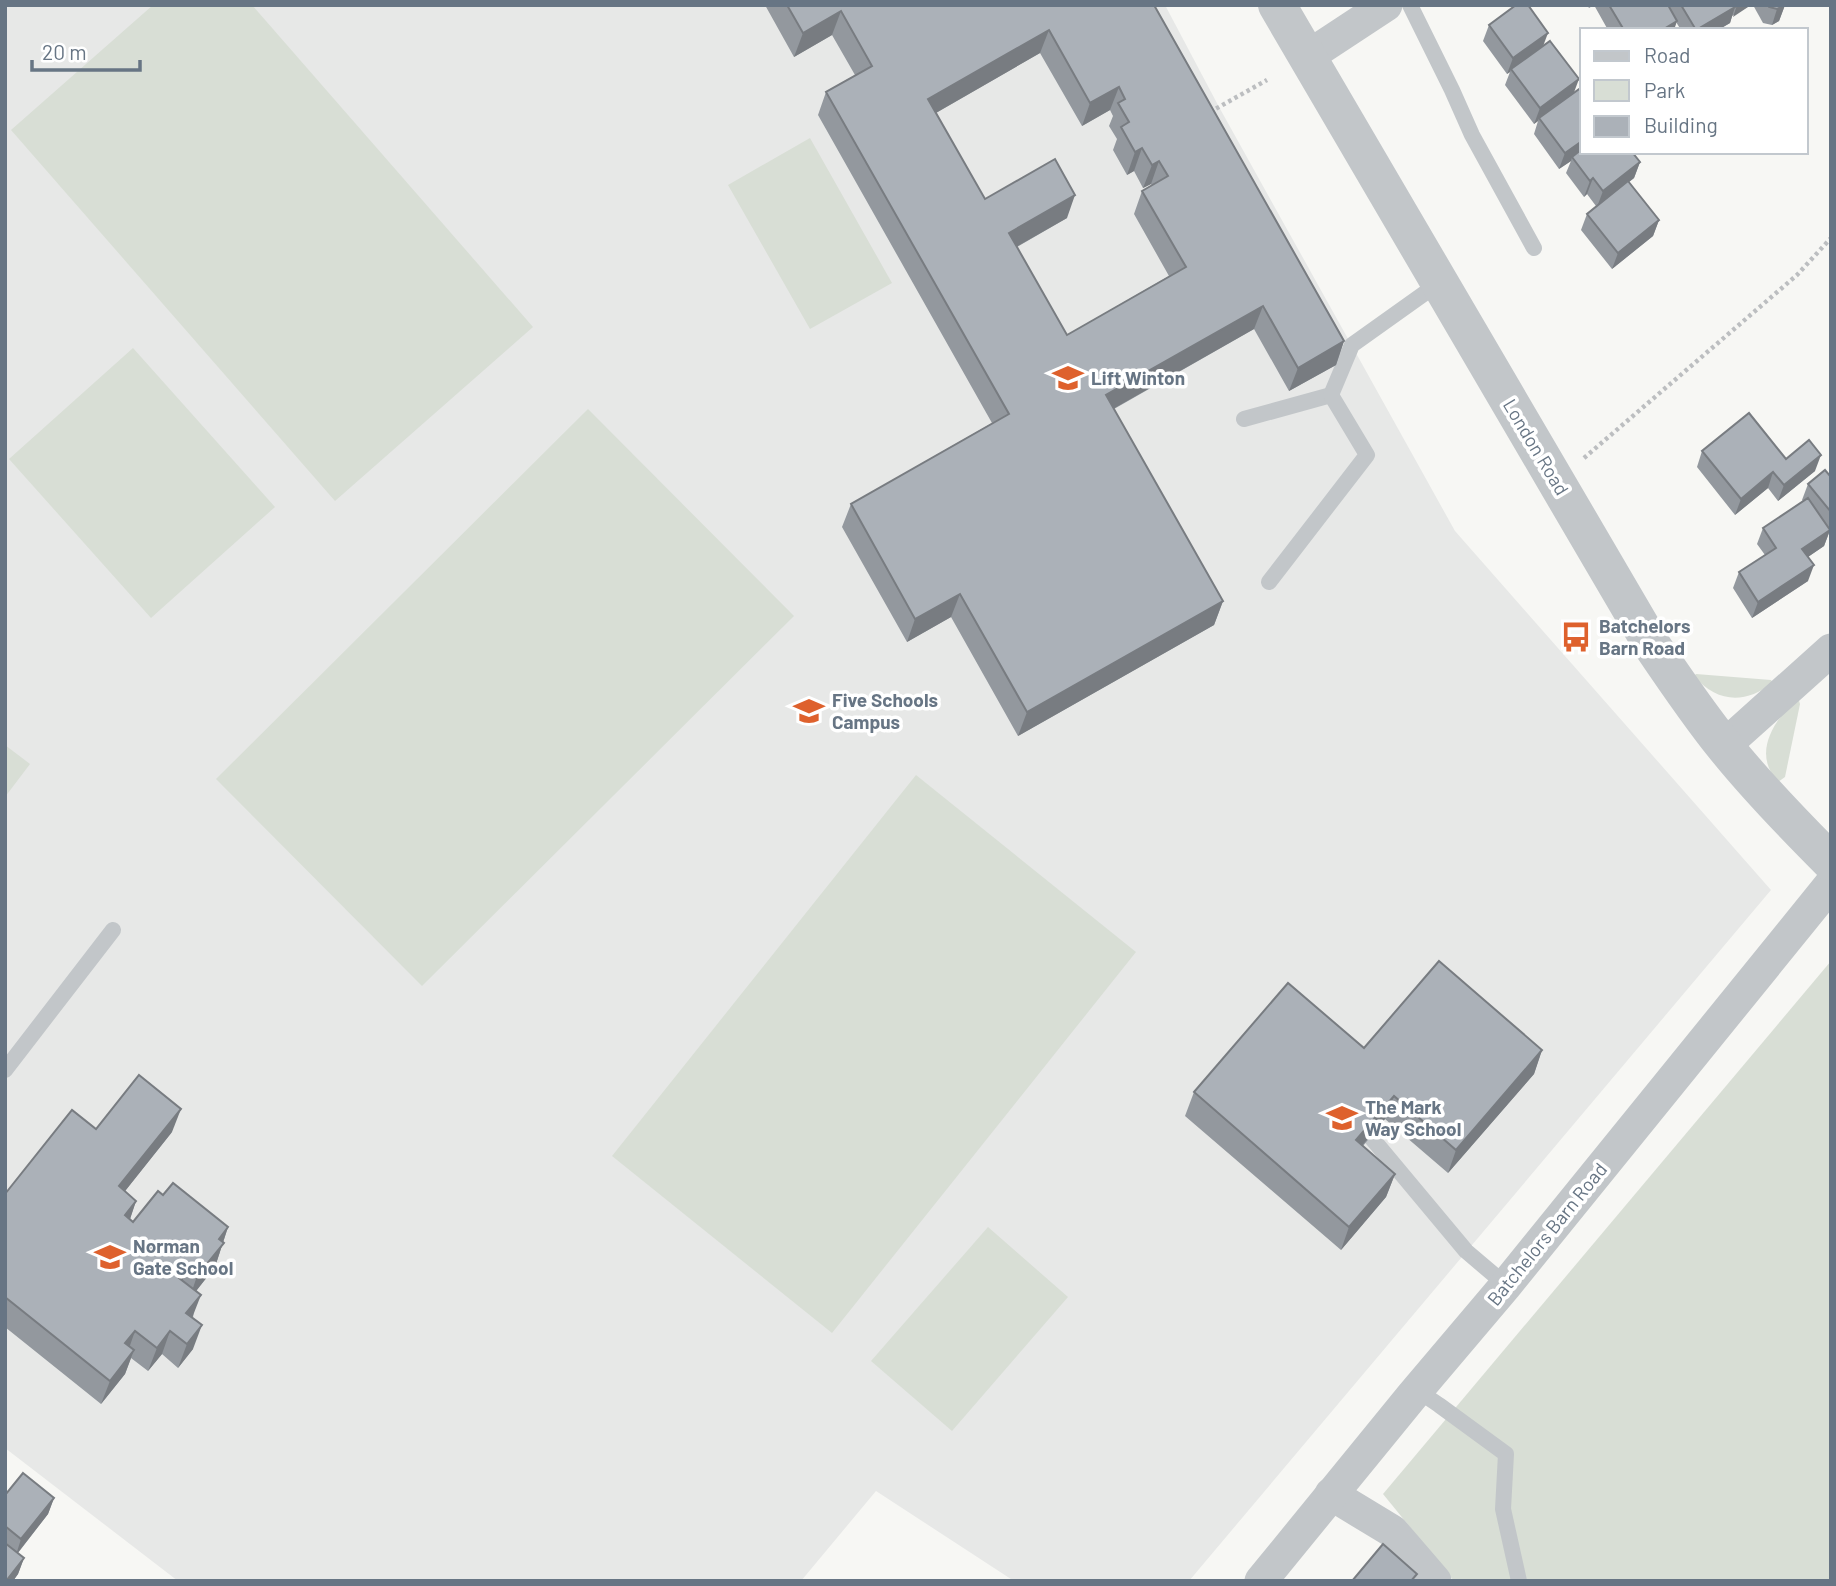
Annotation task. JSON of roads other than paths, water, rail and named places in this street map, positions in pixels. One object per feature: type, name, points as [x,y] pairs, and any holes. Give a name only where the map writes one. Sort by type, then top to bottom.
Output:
[{"type":"street","name":"London Road","points":[[1277,5],[1653,647],[1724,747],[1831,862]]},
{"type":"street","points":[[1307,57],[1386,5]]},
{"type":"street","points":[[1724,747],[1831,650]]},
{"type":"street","name":"Batchelors Barn Road","points":[[1261,1581],[1416,1390],[1506,1286],[1831,884]]},
{"type":"street","points":[[1331,1494],[1392,1531],[1436,1581]]},
{"type":"lane","points":[[1410,5],[1472,135],[1534,248]]},
{"type":"lane","points":[[1331,395],[1352,345],[1439,283]]},
{"type":"lane","points":[[1244,419],[1331,395]]},
{"type":"lane","points":[[1269,582],[1367,455],[1331,395]]},
{"type":"lane","points":[[5,1070],[113,930]]},
{"type":"lane","points":[[1370,1136],[1466,1251],[1506,1286]]},
{"type":"lane","points":[[1416,1390],[1506,1454],[1503,1509],[1519,1581]]},
{"type":"place","name":"Lift Winton","points":[[1068,378]]},
{"type":"place","name":"Batchelors Barn Road","points":[[1576,637]]},
{"type":"place","name":"Five Schools Campus","points":[[809,711]]},
{"type":"place","name":"The Mark Way School","points":[[1342,1118]]},
{"type":"place","name":"Norman Gate School","points":[[110,1257]]}]
